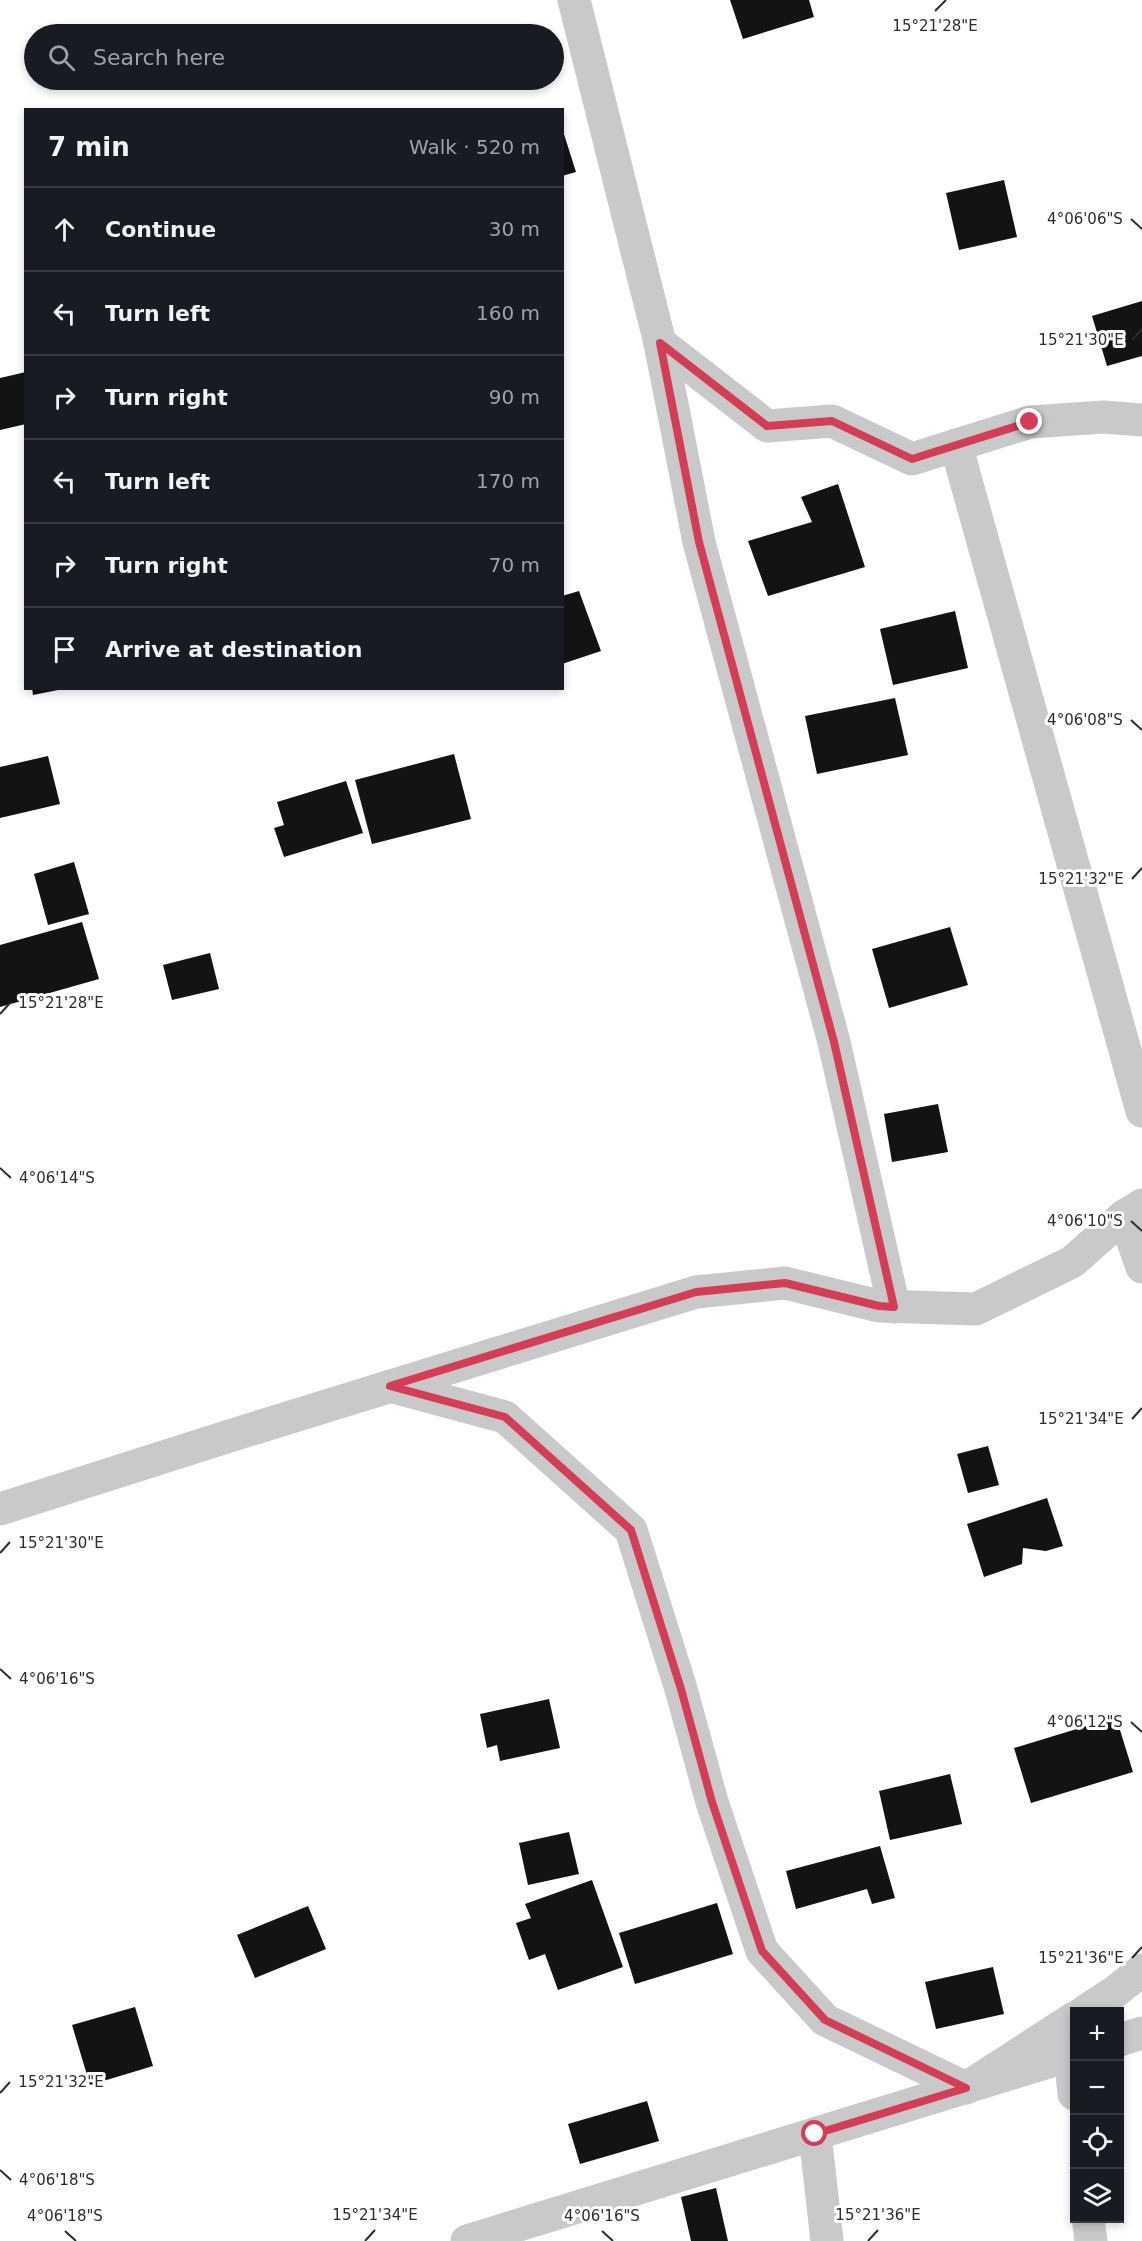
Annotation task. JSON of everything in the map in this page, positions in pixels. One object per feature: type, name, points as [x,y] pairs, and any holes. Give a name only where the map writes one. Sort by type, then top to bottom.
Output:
[{"type":"street","points":[[574,0],[660,343],[699,542],[834,1042],[894,1307]]},
{"type":"street","points":[[660,343],[767,426],[832,421],[912,459],[1030,422],[1104,417],[1142,420]]},
{"type":"street","points":[[956,445],[1142,1111]]},
{"type":"street","points":[[0,1509],[696,1292],[785,1283],[879,1306],[976,1309],[1072,1262],[1133,1211]]},
{"type":"street","points":[[1133,1211],[1142,1267]]},
{"type":"street","points":[[390,1386],[505,1417],[631,1530],[681,1689],[712,1802],[762,1951],[825,2020],[966,2088]]},
{"type":"street","points":[[1092,2007],[1142,1970]]},
{"type":"street","points":[[966,2088],[1070,2021]]},
{"type":"street","points":[[1124,2038],[1142,2033]]},
{"type":"street","points":[[466,2241],[538,2230],[815,2134],[1070,2056]]},
{"type":"street","points":[[815,2134],[827,2241]]},
{"type":"street","points":[[1088,2223],[1090,2241]]},
{"type":"building","points":[[730,0],[809,0],[814,17],[743,39]]},
{"type":"building","points":[[564,134],[576,172],[564,175]]},
{"type":"building","points":[[1004,180],[1017,237],[959,250],[946,193]]},
{"type":"building","points":[[1142,301],[1142,356],[1107,366],[1092,316]]},
{"type":"building","points":[[24,372],[24,424],[0,430],[0,378]]},
{"type":"building","points":[[838,484],[865,567],[768,596],[748,541],[812,522],[801,497]]},
{"type":"building","points":[[579,591],[601,651],[564,663],[564,595]]},
{"type":"building","points":[[955,611],[968,668],[893,685],[880,629]]},
{"type":"building","points":[[32,690],[58,690],[33,695]]},
{"type":"building","points":[[895,698],[908,755],[817,774],[805,716]]},
{"type":"building","points":[[454,754],[471,819],[372,844],[355,780]]},
{"type":"building","points":[[48,756],[60,804],[0,818],[0,767]]},
{"type":"building","points":[[346,781],[363,833],[284,857],[274,828],[284,825],[277,802]]},
{"type":"building","points":[[74,862],[89,914],[48,925],[34,874]]},
{"type":"building","points":[[82,922],[99,979],[0,1007],[0,945]]},
{"type":"building","points":[[950,927],[968,985],[889,1008],[872,949]]},
{"type":"building","points":[[210,953],[219,989],[172,1000],[163,965]]},
{"type":"building","points":[[938,1104],[948,1152],[892,1162],[884,1114]]},
{"type":"building","points":[[988,1446],[999,1485],[968,1493],[957,1454]]},
{"type":"building","points":[[1047,1498],[1063,1546],[1046,1551],[1023,1548],[1022,1564],[984,1577],[967,1524]]},
{"type":"building","points":[[549,1699],[560,1748],[500,1761],[497,1745],[487,1748],[480,1714]]},
{"type":"building","points":[[1116,1717],[1133,1772],[1031,1803],[1014,1748]]},
{"type":"building","points":[[950,1774],[962,1824],[890,1840],[879,1791]]},
{"type":"building","points":[[569,1832],[579,1874],[528,1885],[519,1843]]},
{"type":"building","points":[[880,1846],[895,1898],[872,1904],[867,1889],[796,1909],[786,1871]]},
{"type":"building","points":[[592,1880],[623,1967],[558,1990],[545,1954],[529,1960],[516,1923],[531,1918],[525,1904]]},
{"type":"building","points":[[717,1903],[733,1954],[635,1984],[619,1933]]},
{"type":"building","points":[[308,1906],[326,1949],[255,1978],[237,1935]]},
{"type":"building","points":[[993,1967],[1004,2014],[936,2029],[925,1982]]},
{"type":"building","points":[[135,2007],[153,2066],[90,2085],[72,2025]]},
{"type":"building","points":[[647,2101],[659,2141],[580,2164],[568,2124]]},
{"type":"building","points":[[716,2188],[728,2241],[691,2241],[681,2197]]},
{"type":"route","points":[[815,2134],[966,2088],[825,2020],[762,1951],[712,1802],[681,1689],[631,1530],[505,1417],[390,1386],[696,1292],[785,1283],[879,1306],[894,1307],[834,1042],[699,542],[660,343],[767,426],[832,421],[912,459],[1030,422]]}]
